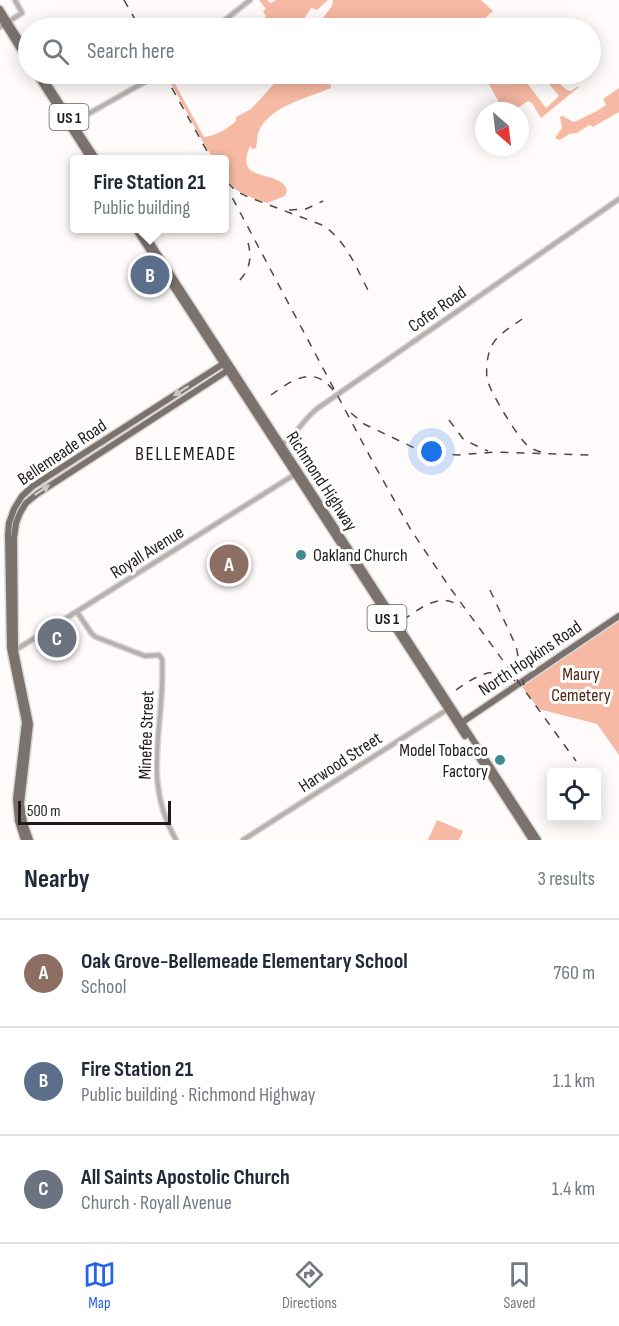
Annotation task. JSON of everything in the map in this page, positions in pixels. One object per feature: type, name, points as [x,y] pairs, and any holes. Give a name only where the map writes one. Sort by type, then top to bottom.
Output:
[{"type":"main road","points":[[0,9],[4,24],[18,41]]},
{"type":"main road","points":[[0,17],[18,46]]},
{"type":"main road","name":"US 1","points":[[43,84],[93,155]]},
{"type":"main road","name":"US 1","points":[[47,84],[89,155]]},
{"type":"main road","name":"Richmond Highway","points":[[138,233],[449,708],[532,840]]},
{"type":"main road","name":"Richmond Highway","points":[[144,233],[224,363]]},
{"type":"main road","name":"Bellemeade Road","points":[[12,621],[8,527],[14,509],[22,496],[39,482],[224,363]]},
{"type":"main road","name":"Bellemeade Road","points":[[12,621],[14,530],[18,516],[26,503],[40,491],[229,370]]},
{"type":"main road","name":"North Hopkins Road","points":[[459,724],[619,616]]},
{"type":"main road","points":[[12,621],[13,652],[25,722],[16,799],[17,818],[24,840]]},
{"type":"main road","points":[[13,652],[30,720],[21,797],[22,815],[30,840]]},
{"type":"main road","name":"Richmond Highway","points":[[459,724],[538,840]]},
{"type":"street","points":[[4,24],[22,13],[15,0]]},
{"type":"street","points":[[228,18],[250,0]]},
{"type":"street","points":[[71,124],[141,84]]},
{"type":"street","name":"Cofer Road","points":[[279,446],[294,435],[307,417],[318,408],[619,199]]},
{"type":"street","name":"Royall Avenue","points":[[13,652],[296,474]]},
{"type":"street","name":"Minefee Street","points":[[77,612],[94,636],[145,656],[159,655],[163,662],[156,782],[161,806],[176,840]]},
{"type":"street","name":"Harwood Street","points":[[243,840],[449,708]]},
{"type":"green space","points":[[259,0],[267,0],[271,3],[276,0],[328,0],[317,10],[311,8],[305,18],[264,18],[266,16],[263,11],[266,9]]},
{"type":"green space","points":[[333,0],[481,0],[493,11],[485,18],[323,18],[332,6]]},
{"type":"green space","points":[[171,84],[175,84],[204,137],[217,134],[233,124],[236,117],[251,109],[274,84],[330,84],[331,88],[290,104],[270,116],[258,133],[256,148],[252,149],[250,146],[246,158],[248,166],[252,171],[283,183],[287,190],[285,196],[267,203],[242,193],[229,182],[229,155],[211,155]]},
{"type":"green space","points":[[489,84],[528,84],[546,108],[559,96],[549,84],[560,84],[571,91],[579,87],[541,118],[532,103],[528,101],[499,102]]},
{"type":"green space","points":[[619,88],[619,112],[593,127],[589,125],[560,140],[555,138],[562,128],[560,117],[574,122],[597,111],[606,105],[603,99]]},
{"type":"green space","name":"Maury Cemetery","points":[[619,617],[619,755],[597,724],[539,709],[519,683]]},
{"type":"green space","points":[[437,820],[463,831],[459,840],[428,840]]},
{"type":"railway","points":[[124,0],[134,18]]},
{"type":"railway","points":[[170,84],[209,155]]},
{"type":"railway","points":[[229,184],[236,191],[248,197],[322,225],[331,231],[351,257],[371,296]]},
{"type":"railway","points":[[229,192],[411,530],[448,585],[576,761]]},
{"type":"railway","points":[[289,210],[306,209],[323,201]]},
{"type":"railway","points":[[240,280],[247,270],[250,259],[246,236]]},
{"type":"railway","points":[[522,319],[494,342],[488,358],[487,379],[499,404],[518,434],[528,446],[541,452]]},
{"type":"railway","points":[[271,395],[294,380],[310,376],[325,382],[333,390]]},
{"type":"railway","points":[[351,413],[364,424],[423,452],[457,455],[496,452],[590,455]]},
{"type":"railway","points":[[449,420],[464,440],[488,451]]},
{"type":"railway","points":[[490,590],[516,646],[524,685]]},
{"type":"railway","points":[[403,620],[424,606],[438,601],[453,602],[461,607]]},
{"type":"railway","points":[[456,690],[485,674],[500,673],[515,681]]},
{"type":"place","name":"Fire Station 21","points":[[150,275]]},
{"type":"place","name":"Oakland Church","points":[[301,555]]},
{"type":"place","name":"Oak Grove-Bellemeade Elementary School","points":[[229,564]]},
{"type":"place","name":"All Saints Apostolic Church","points":[[57,638]]},
{"type":"place","name":"Model Tobacco Factory","points":[[500,760]]},
{"type":"district","name":"BELLEMEADE","points":[[186,453]]}]
